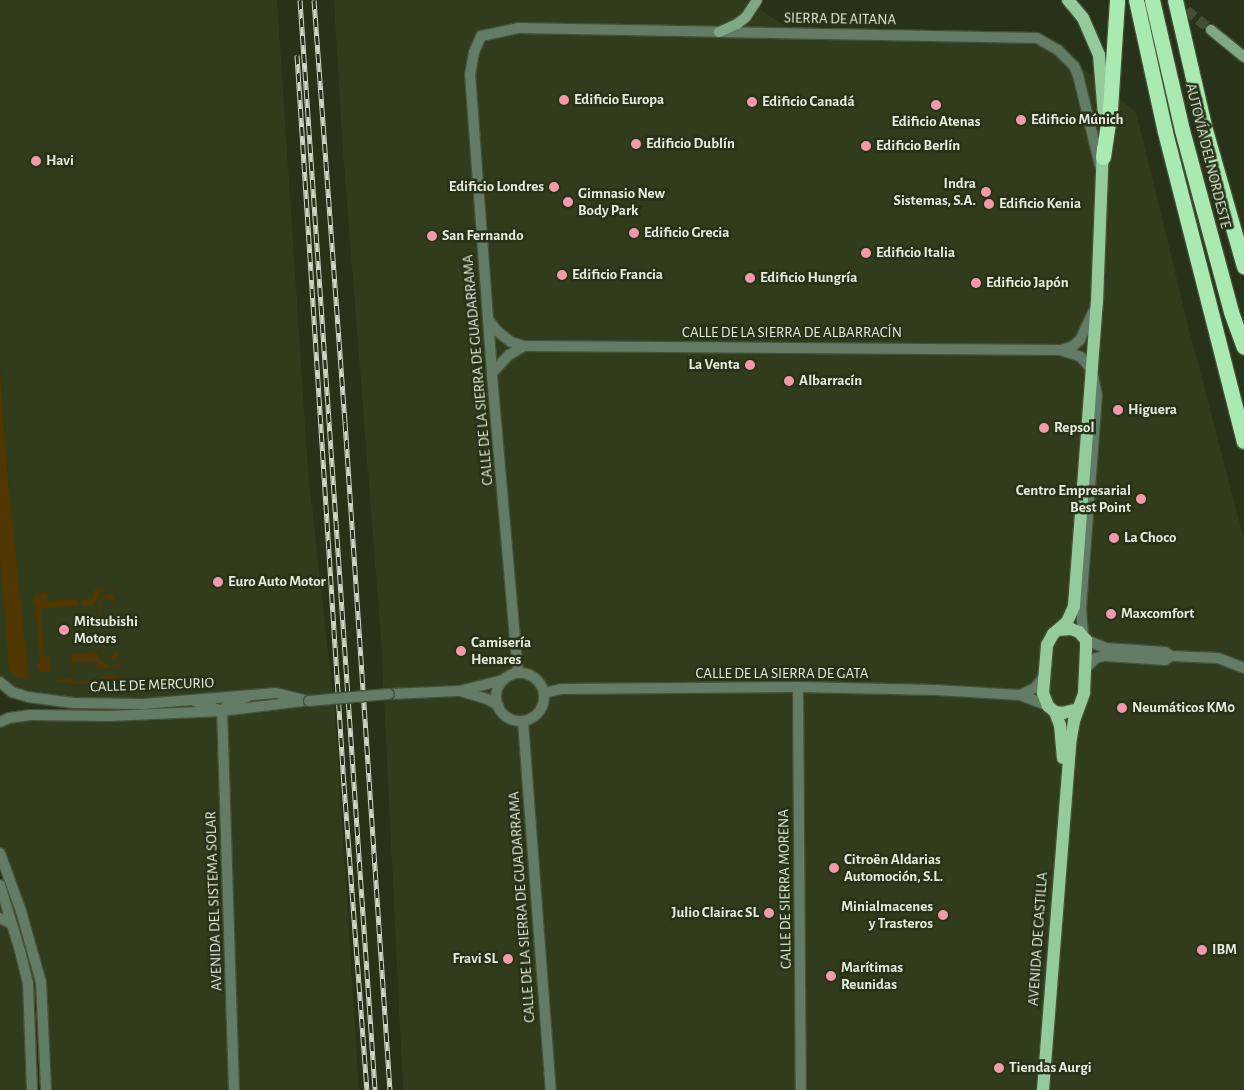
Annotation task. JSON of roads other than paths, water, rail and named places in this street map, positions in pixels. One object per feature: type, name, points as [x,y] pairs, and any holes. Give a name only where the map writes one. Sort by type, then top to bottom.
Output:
[{"type":"highway","points":[[1103,157],[1110,109],[1117,0]]},
{"type":"highway","points":[[1136,0],[1165,132],[1244,441]]},
{"type":"highway","name":"AUTOVÍA DEL NORDESTE","points":[[1152,0],[1185,140],[1231,312],[1244,347]]},
{"type":"highway","name":"AUTOVÍA DEL NORDESTE","points":[[1175,0],[1204,126],[1244,266]]},
{"type":"main road","points":[[719,32],[737,24],[746,16],[757,0]]},
{"type":"main road","points":[[1058,630],[1067,622],[1074,606],[1097,302],[1103,157],[1103,102],[1099,55],[1083,18],[1068,0]]},
{"type":"main road","points":[[1210,30],[1244,57]]},
{"type":"main road","points":[[1058,630],[1076,630],[1084,638]]},
{"type":"main road","name":"AVENIDA DE CASTILLA","points":[[1058,630],[1047,645],[1044,698],[1060,725],[1066,791]]},
{"type":"main road","name":"AVENIDA DE CASTILLA","points":[[1043,1090],[1071,738],[1084,693],[1086,668],[1084,638]]},
{"type":"main road","points":[[1051,709],[1063,713],[1078,709]]},
{"type":"street","name":"SIERRA DE AITANA","points":[[481,36],[518,28],[1037,38],[1058,50],[1074,66],[1102,177]]},
{"type":"street","name":"CALLE DE LA SIERRA DE GUADARRAMA","points":[[481,36],[474,52],[470,75],[492,373],[518,673]]},
{"type":"street","points":[[1060,350],[1072,346],[1080,340],[1097,302]]},
{"type":"street","name":"CALLE DE LA SIERRA DE ALBARRACÍN","points":[[488,319],[497,331],[511,342],[524,346],[1060,350],[1081,357],[1092,370]]},
{"type":"street","points":[[492,373],[509,355],[524,346]]},
{"type":"street","points":[[1092,370],[1097,395],[1081,607],[1084,638],[1106,648],[1165,652],[1172,656],[1218,658],[1244,668]]},
{"type":"street","points":[[1086,668],[1096,658],[1105,656],[1165,660],[1172,656]]},
{"type":"street","points":[[459,691],[502,680],[518,673],[528,674],[536,678],[544,693],[544,702],[540,711],[533,718],[523,721],[513,720],[502,713],[496,695],[502,680]]},
{"type":"street","points":[[1020,695],[1035,688],[1044,677]]},
{"type":"street","name":"CALLE DE MERCURIO","points":[[0,682],[12,692],[28,698],[74,703],[142,704],[276,694],[309,701]]},
{"type":"street","name":"CALLE DE LA SIERRA DE GATA","points":[[544,693],[561,689],[798,687],[936,690],[1020,695],[1051,709]]},
{"type":"street","name":"CALLE DE SIERRA MORENA","points":[[798,687],[801,1090]]},
{"type":"street","points":[[459,691],[487,699],[498,705]]},
{"type":"street","name":"CALLE DE MERCURIO","points":[[0,722],[9,718],[32,715],[109,716],[222,711],[389,694],[459,691]]},
{"type":"street","points":[[192,700],[222,711],[227,705],[250,695]]},
{"type":"street","name":"AVENIDA DEL SISTEMA SOLAR","points":[[222,711],[234,1090]]},
{"type":"street","name":"CALLE DE LA SIERRA DE GUADARRAMA","points":[[523,721],[551,1090]]},
{"type":"street","points":[[0,853],[32,948],[40,982],[46,1090]]},
{"type":"street","points":[[0,885],[2,898],[12,924],[28,984],[32,1090]]},
{"type":"street","points":[[2,898],[12,887]]},
{"type":"street","points":[[0,918],[12,924]]},
{"type":"tunnel","points":[[1175,1],[1211,30]]},
{"type":"railway","points":[[300,0],[375,1090]]},
{"type":"railway","points":[[314,0],[345,422],[390,1090]]},
{"type":"railway","points":[[297,55],[344,785],[367,1090]]},
{"type":"place","name":"Edificio Europa","points":[[564,100]]},
{"type":"place","name":"Edificio Canadá","points":[[752,102]]},
{"type":"place","name":"Edificio Atenas","points":[[936,105]]},
{"type":"place","name":"Edificio Múnich","points":[[1021,120]]},
{"type":"place","name":"Edificio Dublín","points":[[636,144]]},
{"type":"place","name":"Edificio Berlín","points":[[866,146]]},
{"type":"place","name":"Havi","points":[[36,161]]},
{"type":"place","name":"Edificio Londres","points":[[554,187]]},
{"type":"place","name":"Indra Sistemas, S.A.","points":[[986,192]]},
{"type":"place","name":"Gimnasio New Body Park","points":[[568,202]]},
{"type":"place","name":"Edificio Kenia","points":[[989,204]]},
{"type":"place","name":"Edificio Grecia","points":[[634,233]]},
{"type":"place","name":"San Fernando","points":[[432,236]]},
{"type":"place","name":"Edificio Italia","points":[[866,253]]},
{"type":"place","name":"Edificio Francia","points":[[562,275]]},
{"type":"place","name":"Edificio Hungría","points":[[750,278]]},
{"type":"place","name":"Edificio Japón","points":[[976,283]]},
{"type":"place","name":"La Venta","points":[[750,365]]},
{"type":"place","name":"Albarracín","points":[[789,381]]},
{"type":"place","name":"Higuera","points":[[1118,410]]},
{"type":"place","name":"Repsol","points":[[1044,428]]},
{"type":"place","name":"Centro Empresarial Best Point","points":[[1141,499]]},
{"type":"place","name":"La Choco","points":[[1114,538]]},
{"type":"place","name":"Euro Auto Motor","points":[[218,582]]},
{"type":"place","name":"Maxcomfort","points":[[1111,614]]},
{"type":"place","name":"Mitsubishi Motors","points":[[64,630]]},
{"type":"place","name":"Camisería Henares","points":[[461,651]]},
{"type":"place","name":"Neumáticos KM0","points":[[1122,708]]},
{"type":"place","name":"Citroën Aldarias Automoción, S.L.","points":[[834,868]]},
{"type":"place","name":"Julio Clairac SL","points":[[769,913]]},
{"type":"place","name":"Minialmacenes y Trasteros","points":[[943,915]]},
{"type":"place","name":"IBM","points":[[1202,950]]},
{"type":"place","name":"Fravi SL","points":[[508,959]]},
{"type":"place","name":"Marítimas Reunidas","points":[[831,976]]},
{"type":"place","name":"Tiendas Aurgi","points":[[999,1068]]}]
